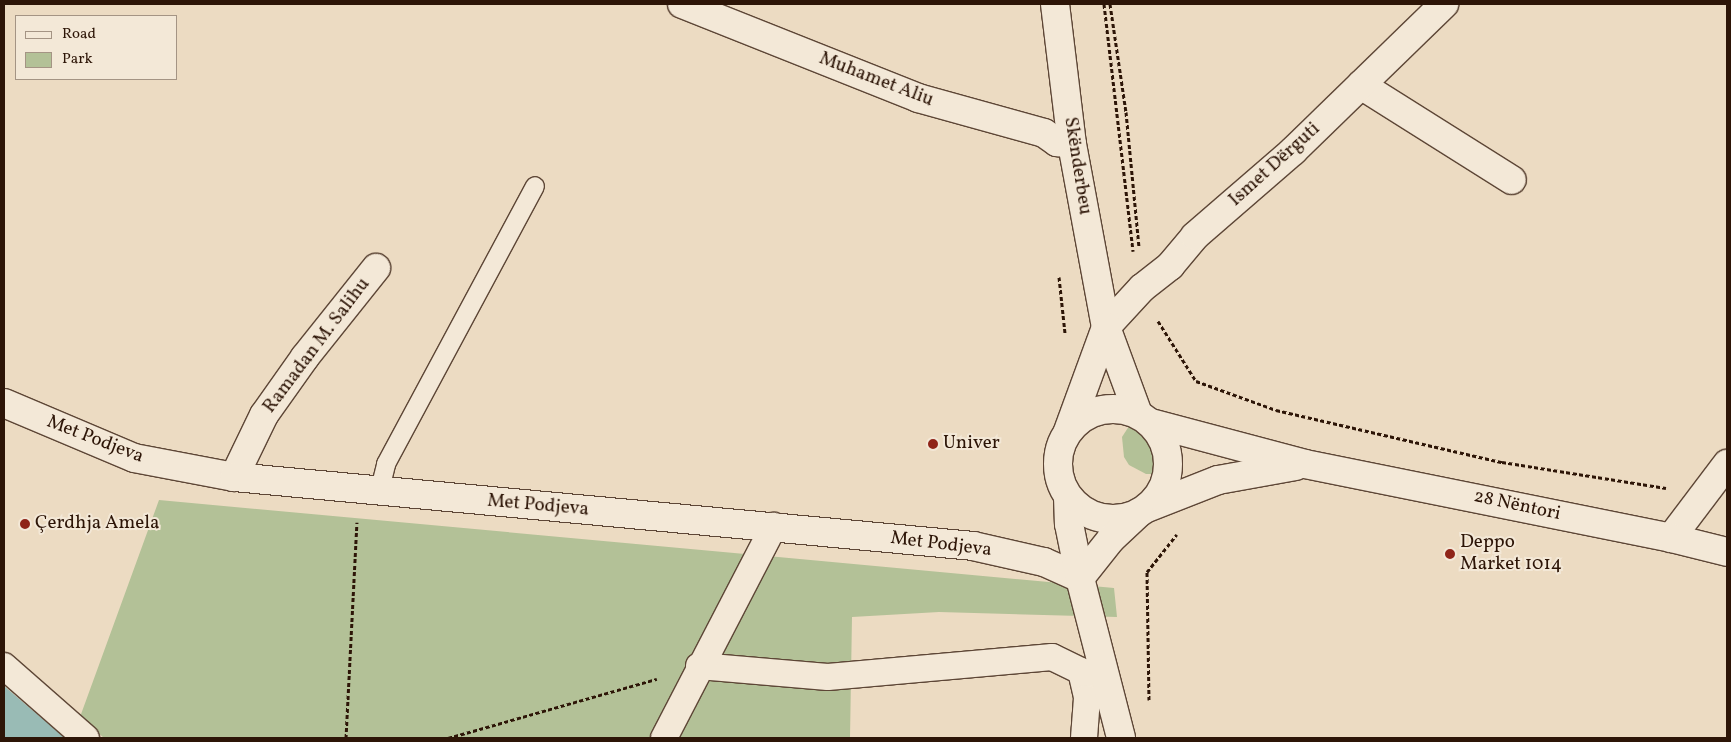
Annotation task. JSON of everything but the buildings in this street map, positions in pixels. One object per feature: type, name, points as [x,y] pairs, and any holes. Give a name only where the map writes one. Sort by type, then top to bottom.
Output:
[{"type":"main road","name":"Muhamet Aliu","points":[[682,4],[918,98],[1044,133],[1057,142],[1072,144]]},
{"type":"main road","name":"Skënderbeu","points":[[1055,4],[1072,144],[1106,327],[1144,418]]},
{"type":"main road","name":"Ismet Dërguti","points":[[1106,327],[1140,291],[1170,266],[1194,236],[1293,151],[1444,4]]},
{"type":"main road","points":[[1361,85],[1512,180]]},
{"type":"main road","name":"Ramadan M. Salihu","points":[[234,478],[264,415],[304,357],[376,268]]},
{"type":"main road","points":[[1106,327],[1068,432],[1060,448],[1058,464],[1060,482],[1068,497],[1079,508],[1109,519],[1143,510]]},
{"type":"main road","name":"Met Podjeva","points":[[4,402],[134,458],[234,478],[774,526],[973,546],[1044,562],[1080,578]]},
{"type":"main road","points":[[1068,432],[1092,412],[1123,409],[1144,418],[1161,436],[1169,466],[1158,496],[1111,540],[1080,578]]},
{"type":"main road","name":"28 Nëntori","points":[[1144,418],[1305,464],[1671,538],[1727,552]]},
{"type":"main road","name":"28 Nëntori","points":[[1143,510],[1218,480],[1305,464]]},
{"type":"main road","points":[[1671,538],[1702,493],[1727,464]]},
{"type":"main road","points":[[1068,497],[1069,524],[1080,578],[1121,738]]},
{"type":"street","points":[[664,738],[699,666],[774,526]]},
{"type":"street","points":[[699,666],[828,677],[1052,657],[1081,671],[1088,698],[1084,738]]},
{"type":"street","points":[[4,666],[86,738]]},
{"type":"lane","points":[[369,491],[386,464],[535,186]]},
{"type":"path","points":[[1104,4],[1140,291],[1196,382],[1276,410],[1493,460],[1702,493]]},
{"type":"path","points":[[1110,4],[1126,112],[1140,291]]},
{"type":"path","points":[[1058,266],[1066,342]]},
{"type":"path","points":[[346,738],[369,491]]},
{"type":"path","points":[[1149,709],[1147,572],[1180,531]]},
{"type":"path","points":[[448,738],[699,666]]},
{"type":"green space","points":[[1133,420],[1181,438],[1181,447],[1173,465],[1156,474],[1146,474],[1129,465],[1124,457],[1122,437]]},
{"type":"green space","points":[[159,500],[1114,588],[1117,617],[939,612],[852,617],[850,738],[104,738],[80,717]]},
{"type":"water","points":[[4,686],[65,738],[4,738]]},
{"type":"place","name":"Univer","points":[[933,444]]},
{"type":"place","name":"Çerdhja Amela","points":[[25,524]]},
{"type":"place","name":"Deppo Market 1014","points":[[1450,554]]}]
